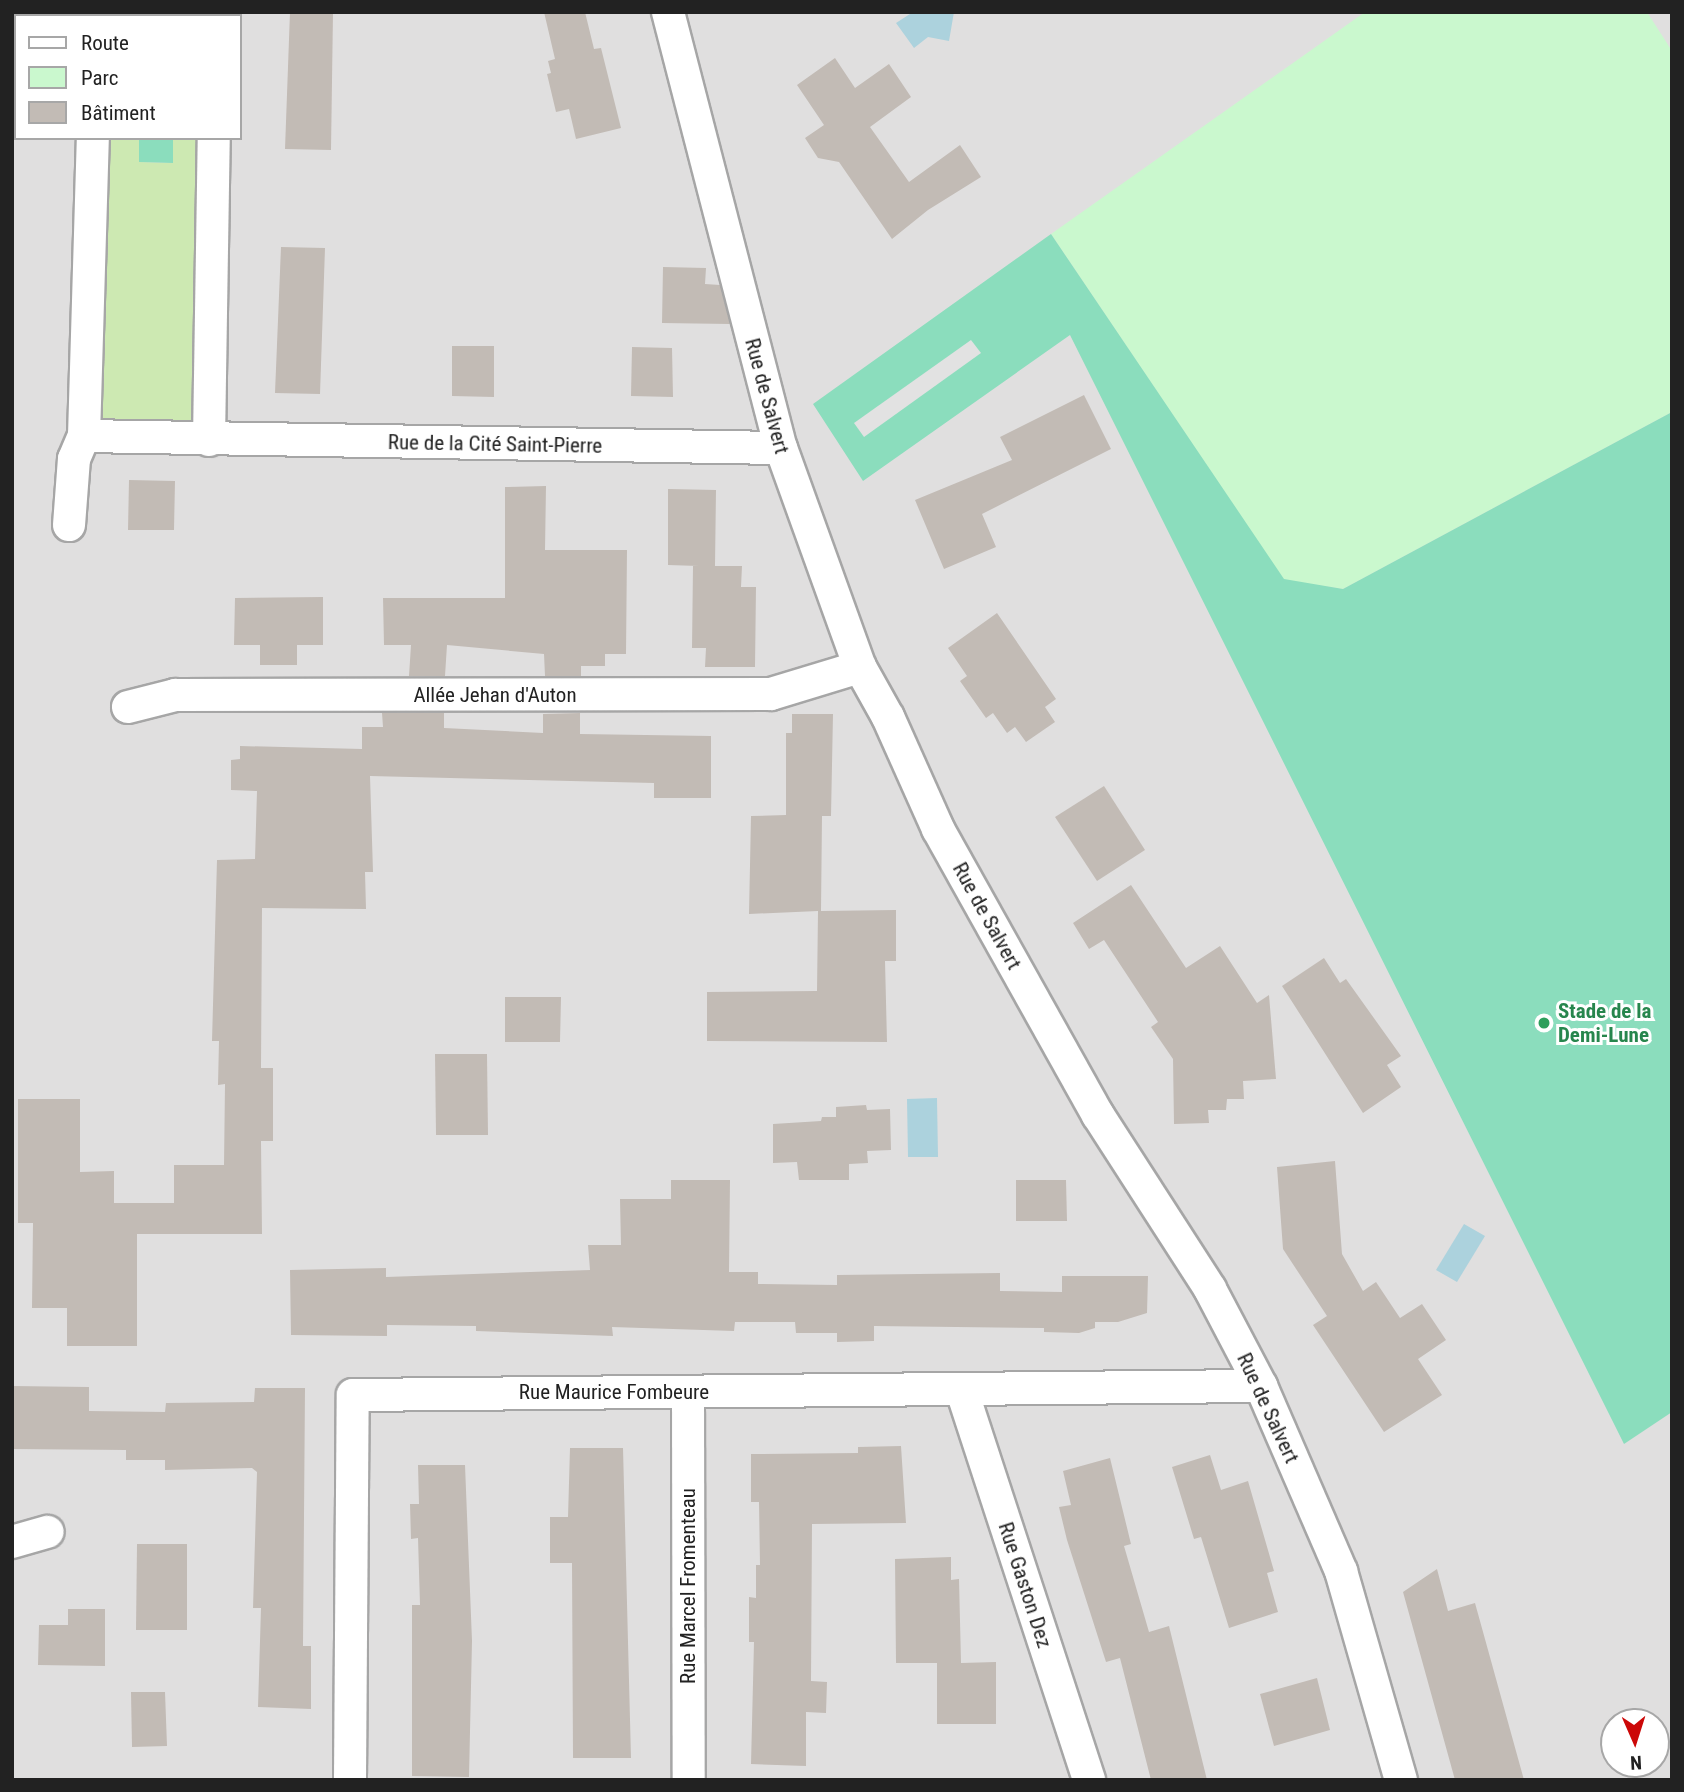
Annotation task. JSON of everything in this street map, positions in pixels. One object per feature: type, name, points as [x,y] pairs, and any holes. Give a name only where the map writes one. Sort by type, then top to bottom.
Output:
[{"type":"street","name":"Rue de Salvert","points":[[668,12],[781,447],[860,667],[888,717],[938,829],[1098,1115],[1210,1289],[1261,1386],[1341,1571],[1401,1780]]},
{"type":"street","points":[[69,525],[75,459],[84,436],[93,140]]},
{"type":"street","points":[[209,440],[214,140]]},
{"type":"street","name":"Rue de la Cité Saint-Pierre","points":[[84,436],[781,447]]},
{"type":"street","name":"Allée Jehan d'Auton","points":[[128,707],[175,695],[771,694],[860,667]]},
{"type":"street","name":"Rue Maurice Fombeure","points":[[350,1780],[353,1395],[1261,1386]]},
{"type":"street","name":"Rue Gaston Dez","points":[[962,1391],[1089,1780]]},
{"type":"street","name":"Rue Marcel Fromenteau","points":[[688,1392],[689,1780]]},
{"type":"street","points":[[12,1542],[48,1532]]},
{"type":"shaded area","points":[[12,12],[1672,12],[1672,1780],[12,1780]]},
{"type":"shaded area","points":[[971,340],[981,353],[864,437],[854,423]]},
{"type":"green space","points":[[1365,12],[1647,12],[1672,51],[1672,412],[1343,589],[1284,580],[1051,234]]},
{"type":"green space","points":[[104,140],[139,140],[139,162],[172,163],[173,140],[204,140],[202,423],[95,420]]},
{"type":"green space","points":[[139,140],[173,140],[173,163],[139,162]]},
{"type":"green space","name":"Stade de la Demi-Lune","points":[[1051,234],[1284,579],[1343,589],[1672,412],[1672,1412],[1624,1444],[1070,335],[863,481],[813,404]]},
{"type":"water","points":[[913,12],[954,12],[949,41],[928,37],[914,48],[896,23]]},
{"type":"water","points":[[937,1098],[938,1157],[908,1157],[907,1099]]},
{"type":"water","points":[[1464,1224],[1485,1236],[1457,1282],[1436,1270]]},
{"type":"building","points":[[290,12],[333,12],[331,150],[285,149]]},
{"type":"building","points":[[544,12],[585,12],[594,49],[601,48],[621,128],[576,139],[569,109],[556,112],[547,74],[551,73],[548,61],[555,59]]},
{"type":"building","points":[[835,58],[855,88],[889,64],[911,97],[870,127],[909,182],[960,145],[981,177],[928,210],[892,239],[839,162],[818,158],[805,138],[824,125],[797,85]]},
{"type":"building","points":[[281,247],[325,248],[320,394],[275,393]]},
{"type":"building","points":[[663,267],[706,268],[705,284],[720,285],[730,324],[662,323]]},
{"type":"building","points":[[452,346],[494,346],[494,397],[452,396]]},
{"type":"building","points":[[632,347],[672,348],[673,397],[631,396]]},
{"type":"building","points":[[1084,395],[1111,449],[982,514],[996,547],[944,569],[915,500],[1012,460],[1000,437]]},
{"type":"building","points":[[129,480],[175,481],[174,530],[128,530]]},
{"type":"building","points":[[546,486],[545,550],[627,550],[626,654],[605,654],[605,666],[581,666],[581,676],[545,676],[544,654],[447,645],[445,676],[409,676],[411,645],[384,645],[383,598],[505,598],[505,487]]},
{"type":"building","points":[[668,489],[716,490],[715,566],[742,566],[741,587],[756,587],[755,667],[705,667],[706,648],[692,648],[693,566],[699,566],[668,565]]},
{"type":"building","points":[[323,597],[323,645],[297,645],[297,665],[260,665],[260,645],[234,645],[235,598]]},
{"type":"building","points":[[997,613],[1056,699],[1045,707],[1055,722],[1026,742],[1015,727],[1007,733],[993,713],[986,718],[960,681],[967,676],[948,648]]},
{"type":"building","points":[[382,713],[444,713],[444,728],[543,733],[543,714],[580,713],[580,734],[711,736],[711,798],[654,798],[654,783],[370,776],[373,872],[365,872],[366,909],[262,908],[261,1068],[273,1068],[273,1141],[261,1141],[262,1234],[137,1234],[137,1346],[67,1346],[67,1308],[32,1308],[33,1223],[18,1223],[18,1099],[80,1099],[80,1172],[114,1171],[114,1203],[174,1203],[174,1165],[224,1165],[225,1084],[218,1085],[219,1041],[212,1041],[217,860],[255,859],[257,791],[231,790],[231,760],[240,759],[240,746],[362,749],[362,727],[383,727]]},
{"type":"building","points":[[792,714],[833,714],[831,816],[822,816],[821,911],[896,910],[896,961],[885,961],[887,1042],[707,1041],[707,992],[817,991],[818,911],[749,914],[751,816],[786,815],[786,733],[792,733]]},
{"type":"building","points":[[1104,786],[1145,850],[1097,881],[1055,817]]},
{"type":"building","points":[[1131,885],[1186,968],[1220,946],[1257,1003],[1269,995],[1276,1079],[1243,1081],[1244,1099],[1227,1099],[1226,1110],[1208,1110],[1209,1123],[1174,1124],[1173,1059],[1151,1027],[1158,1022],[1104,940],[1089,949],[1073,923]]},
{"type":"building","points":[[1324,958],[1340,983],[1346,979],[1401,1056],[1387,1065],[1401,1087],[1363,1113],[1282,986]]},
{"type":"building","points":[[505,997],[561,997],[560,1042],[505,1042]]},
{"type":"building","points":[[435,1054],[487,1054],[488,1135],[436,1135]]},
{"type":"building","points":[[866,1105],[867,1110],[890,1109],[891,1150],[867,1151],[868,1163],[849,1164],[849,1180],[799,1180],[797,1162],[773,1163],[773,1124],[821,1121],[822,1117],[836,1117],[836,1107]]},
{"type":"building","points":[[1335,1161],[1342,1254],[1363,1291],[1376,1282],[1400,1318],[1422,1304],[1446,1340],[1418,1359],[1442,1395],[1384,1432],[1313,1325],[1327,1316],[1283,1249],[1277,1167]]},
{"type":"building","points":[[671,1180],[730,1180],[729,1272],[758,1272],[758,1284],[837,1285],[837,1275],[1000,1273],[1000,1291],[1062,1292],[1062,1276],[1148,1276],[1147,1313],[1118,1322],[1095,1322],[1095,1328],[1079,1333],[1044,1332],[1044,1328],[874,1326],[874,1341],[837,1342],[837,1333],[796,1333],[795,1322],[735,1322],[734,1331],[612,1327],[613,1336],[476,1331],[476,1326],[387,1325],[387,1336],[291,1335],[290,1270],[386,1268],[386,1277],[590,1270],[588,1245],[621,1245],[620,1199],[671,1199]]},
{"type":"building","points":[[1016,1180],[1066,1180],[1067,1221],[1016,1221]]},
{"type":"building","points":[[12,1386],[89,1387],[89,1411],[165,1412],[166,1403],[254,1402],[255,1388],[305,1388],[303,1646],[311,1646],[311,1709],[258,1707],[261,1608],[253,1608],[257,1472],[252,1468],[165,1470],[165,1460],[126,1460],[126,1450],[12,1449]]},
{"type":"building","points":[[901,1446],[906,1523],[812,1524],[811,1681],[827,1682],[826,1713],[806,1712],[806,1766],[751,1764],[754,1642],[749,1642],[749,1597],[756,1598],[756,1565],[760,1565],[759,1502],[751,1502],[751,1454],[858,1453],[858,1447]]},
{"type":"building","points":[[570,1448],[623,1448],[631,1758],[573,1758],[572,1563],[550,1563],[550,1517],[568,1517]]},
{"type":"building","points":[[1210,1455],[1221,1490],[1248,1481],[1274,1571],[1267,1573],[1278,1612],[1229,1628],[1201,1537],[1194,1539],[1172,1467]]},
{"type":"building","points":[[1110,1458],[1131,1544],[1124,1546],[1149,1632],[1169,1626],[1207,1780],[1151,1780],[1120,1658],[1106,1662],[1067,1540],[1059,1507],[1071,1505],[1063,1471]]},
{"type":"building","points":[[418,1465],[465,1465],[472,1641],[469,1777],[412,1776],[412,1605],[420,1605],[418,1538],[411,1539],[410,1504],[419,1504]]},
{"type":"building","points":[[137,1544],[187,1544],[187,1630],[136,1630]]},
{"type":"building","points":[[951,1557],[951,1580],[959,1579],[961,1663],[996,1662],[996,1724],[937,1724],[937,1663],[896,1663],[895,1559]]},
{"type":"building","points":[[1437,1569],[1448,1611],[1475,1603],[1524,1780],[1455,1780],[1403,1592]]},
{"type":"building","points":[[68,1609],[105,1609],[105,1666],[38,1665],[39,1625],[68,1625]]},
{"type":"building","points":[[1317,1678],[1330,1730],[1274,1746],[1260,1694]]},
{"type":"building","points":[[131,1692],[165,1692],[167,1746],[132,1747]]},
{"type":"place","name":"Stade de la Demi-Lune","points":[[1544,1023]]}]
